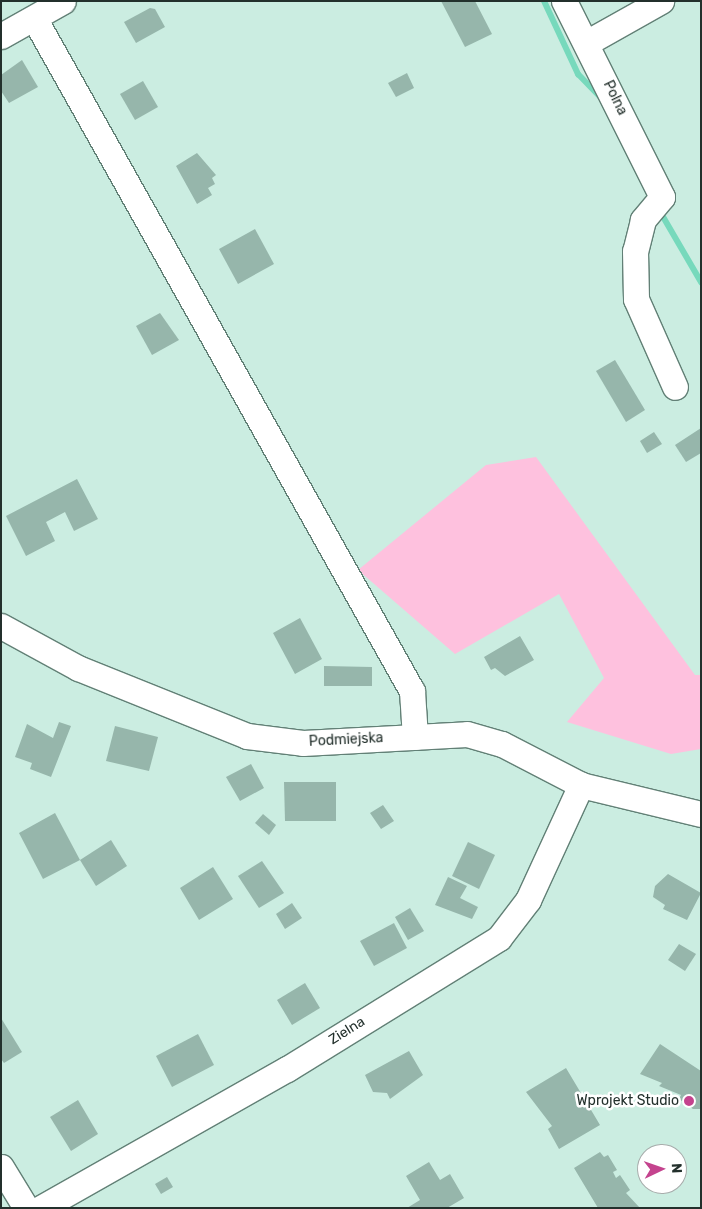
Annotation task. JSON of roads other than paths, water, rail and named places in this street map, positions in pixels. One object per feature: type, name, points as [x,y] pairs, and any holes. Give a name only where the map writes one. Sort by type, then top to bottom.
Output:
[{"type":"street","points":[[1,36],[63,1]]},
{"type":"street","name":"Polna","points":[[564,1],[588,42],[662,197],[642,220],[635,251],[636,299],[675,387]]},
{"type":"street","points":[[588,42],[661,1]]},
{"type":"street","points":[[34,18],[412,691],[415,737]]},
{"type":"street","name":"Podmiejska","points":[[1,626],[78,668],[247,736],[303,743],[467,734],[484,739],[581,785],[701,814]]},
{"type":"street","name":"Zielna","points":[[41,1208],[287,1069],[499,938],[528,900],[581,785]]},
{"type":"street","points":[[1,1167],[26,1208]]},
{"type":"waterway","points":[[544,1],[578,74],[600,97]]},
{"type":"waterway","points":[[662,215],[701,282]]},
{"type":"place","name":"Wprojekt Studio","points":[[689,1101]]}]
